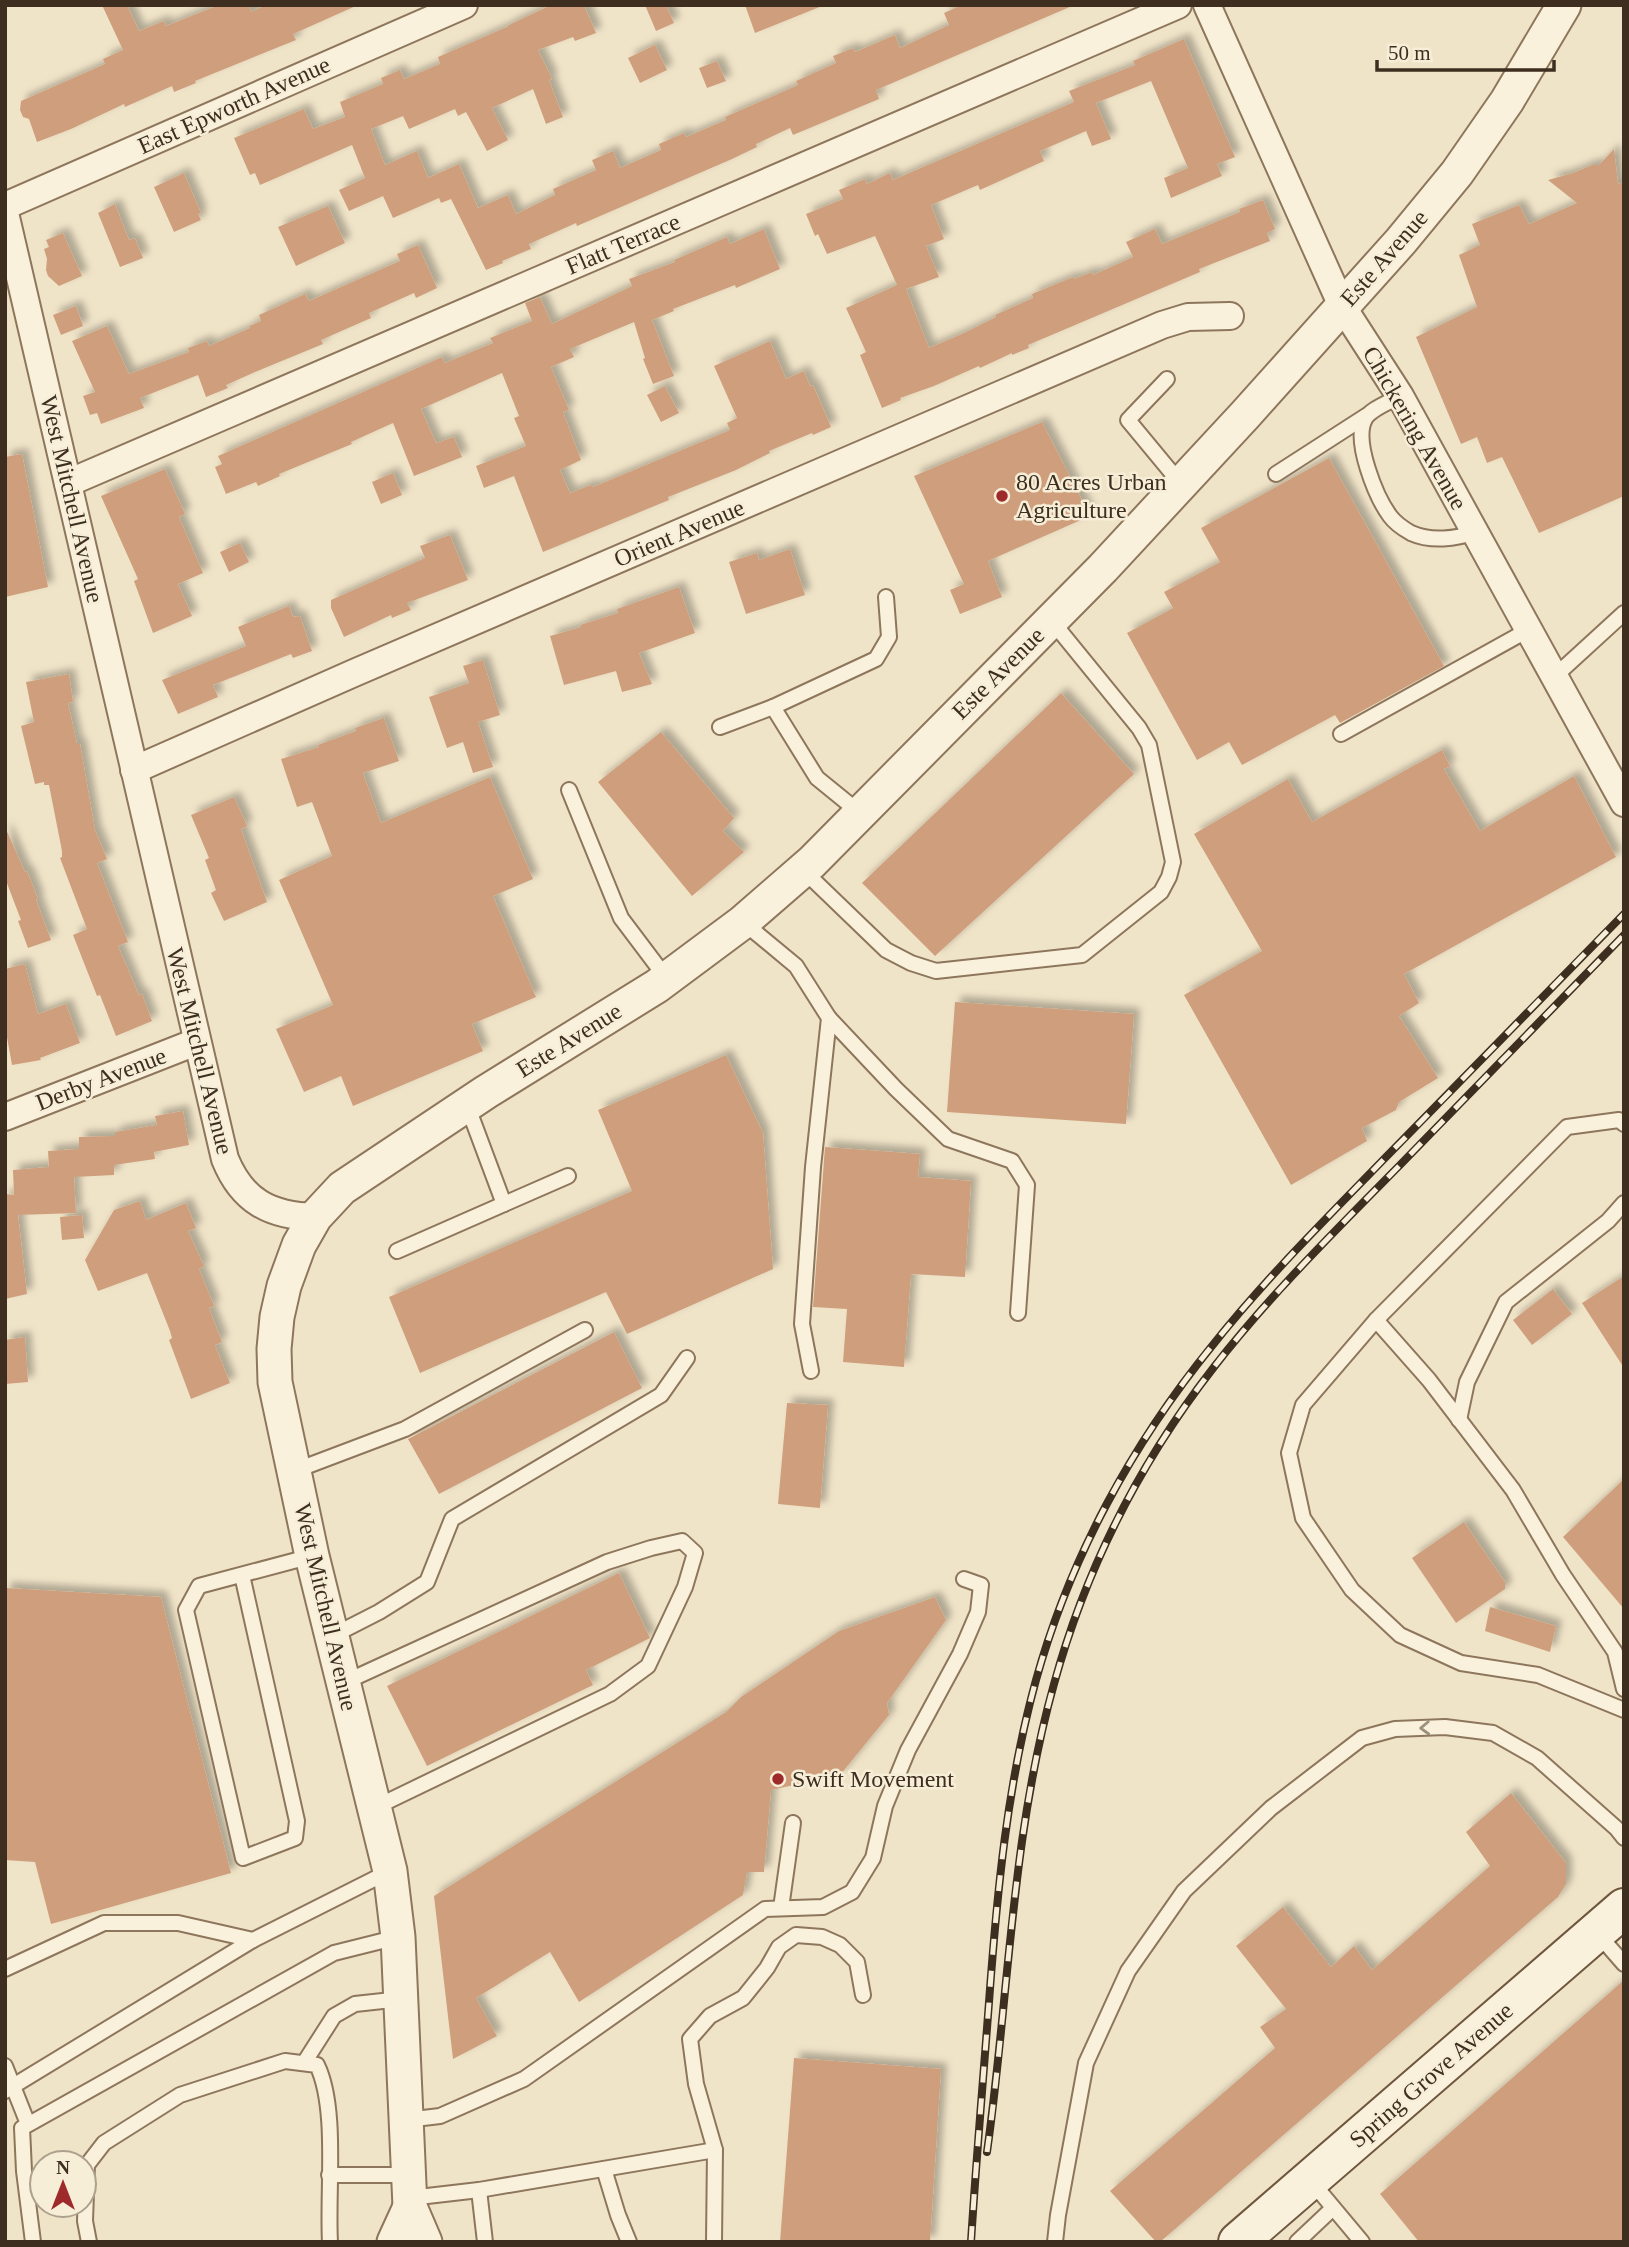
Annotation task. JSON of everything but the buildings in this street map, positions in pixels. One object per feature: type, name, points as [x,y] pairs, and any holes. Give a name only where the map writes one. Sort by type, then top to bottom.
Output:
[{"type":"main road","name":"Spring Grove Avenue","points":[[1238,2242],[1321,2194],[1610,1920]]},
{"type":"street","name":"East Epworth Avenue","points":[[5,205],[464,5]]},
{"type":"street","name":"Flatt Terrace","points":[[68,483],[1178,5]]},
{"type":"street","name":"Chickering Avenue","points":[[1207,5],[1342,306],[1400,396],[1624,803]]},
{"type":"street","name":"Este Avenue","points":[[314,1217],[342,1188],[467,1105],[667,979],[743,922],[803,870],[1051,620],[1181,484],[1401,241],[1457,173],[1507,101],[1564,5]]},
{"type":"street","name":"West Mitchell Avenue","points":[[5,213],[225,1159],[241,1189],[269,1210],[291,1217],[314,1217],[299,1245],[284,1286],[277,1317],[275,1381],[312,1556],[390,1871],[398,1937],[410,2193],[425,2242]]},
{"type":"street","name":"Orient Avenue","points":[[134,770],[1162,324],[1188,317],[1230,316]]},
{"type":"street","name":"Derby Avenue","points":[[5,1117],[196,1042]]},
{"type":"street","name":"West Mitchell Avenue","points":[[394,2242],[410,2193]]},
{"type":"lane","points":[[1167,379],[1128,420],[1181,484]]},
{"type":"lane","points":[[1276,474],[1400,396]]},
{"type":"lane","points":[[1366,416],[1361,428],[1361,446],[1370,477],[1390,517],[1414,534],[1458,538],[1475,532]]},
{"type":"lane","points":[[720,727],[773,707],[876,659],[889,637],[886,597]]},
{"type":"lane","points":[[1554,677],[1624,613]]},
{"type":"lane","points":[[803,870],[886,950],[911,963],[936,971],[1082,955],[1161,892],[1173,862],[1149,745],[1139,727],[1051,620]]},
{"type":"lane","points":[[1341,734],[1528,630]]},
{"type":"lane","points":[[773,707],[817,778],[860,813]]},
{"type":"lane","points":[[569,790],[621,918],[667,979]]},
{"type":"lane","points":[[743,922],[796,966],[829,1018],[948,1139],[1012,1161],[1027,1185],[1018,1312]]},
{"type":"lane","points":[[811,1371],[802,1324],[813,1167],[829,1018]]},
{"type":"lane","points":[[467,1105],[505,1204]]},
{"type":"lane","points":[[1624,1124],[1619,1120],[1567,1127],[1376,1320],[1303,1405],[1289,1453],[1303,1518],[1352,1590],[1400,1635],[1461,1663],[1538,1675],[1624,1710]]},
{"type":"lane","points":[[397,1251],[568,1175]]},
{"type":"lane","points":[[1460,1420],[1467,1382],[1506,1302],[1608,1221],[1624,1203]]},
{"type":"lane","points":[[1376,1320],[1429,1380],[1513,1490],[1563,1575],[1615,1652],[1624,1689]]},
{"type":"lane","points":[[294,1471],[405,1429],[585,1330]]},
{"type":"lane","points":[[332,1636],[379,1612],[427,1582],[452,1519],[661,1395],[687,1358]]},
{"type":"lane","points":[[344,1683],[607,1562],[682,1541],[695,1553],[685,1587],[648,1666],[610,1694],[374,1808]]},
{"type":"lane","points":[[242,1575],[298,1821],[295,1838],[243,1858],[186,1610],[199,1586],[312,1556]]},
{"type":"lane","points":[[406,2120],[440,2116],[524,2079],[765,1909],[823,1908],[852,1892],[873,1858],[885,1806],[908,1750],[960,1654],[978,1612],[981,1585],[964,1579]]},
{"type":"lane","points":[[1055,2242],[1086,2063],[1128,1970],[1184,1891],[1271,1808],[1362,1738],[1408,1728],[1445,1727],[1493,1733],[1537,1758],[1624,1838]]},
{"type":"lane","points":[[781,1908],[793,1823]]},
{"type":"lane","points":[[9,2089],[253,1940],[390,1871]]},
{"type":"lane","points":[[1610,1920],[1624,1964]]},
{"type":"lane","points":[[5,1969],[104,1923],[178,1923],[253,1940]]},
{"type":"lane","points":[[714,2242],[715,2150],[696,2084],[690,2039],[710,2016],[743,1998],[767,1968],[779,1947],[796,1935],[822,1937],[840,1945],[857,1962],[863,1995]]},
{"type":"lane","points":[[33,2242],[24,2171],[22,2127],[334,1953],[398,1937]]},
{"type":"lane","points":[[304,2063],[334,2016],[355,2004],[401,1999]]},
{"type":"lane","points":[[89,2242],[85,2221],[86,2165],[104,2143],[180,2095],[285,2061],[317,2065],[325,2081],[330,2147],[330,2242]]},
{"type":"lane","points":[[5,2066],[9,2089],[28,2124]]},
{"type":"lane","points":[[329,2175],[410,2193],[478,2190],[715,2150]]},
{"type":"lane","points":[[604,2169],[629,2242]]},
{"type":"lane","points":[[478,2190],[485,2242]]},
{"type":"lane","points":[[1297,2242],[1321,2194],[1362,2242]]},
{"type":"railway","points":[[971,2242],[996,1920],[1010,1799],[1026,1720],[1050,1635],[1067,1590],[1107,1504],[1130,1463],[1183,1383],[1274,1273],[1624,914]]},
{"type":"railway","points":[[987,2152],[1028,1800],[1054,1684],[1067,1641],[1082,1599],[1118,1518],[1139,1478],[1187,1403],[1258,1314],[1327,1239],[1624,935]]},
{"type":"place","name":"80 Acres Urban Agriculture","points":[[1002,496]]},
{"type":"place","name":"Swift Movement","points":[[778,1779]]}]
